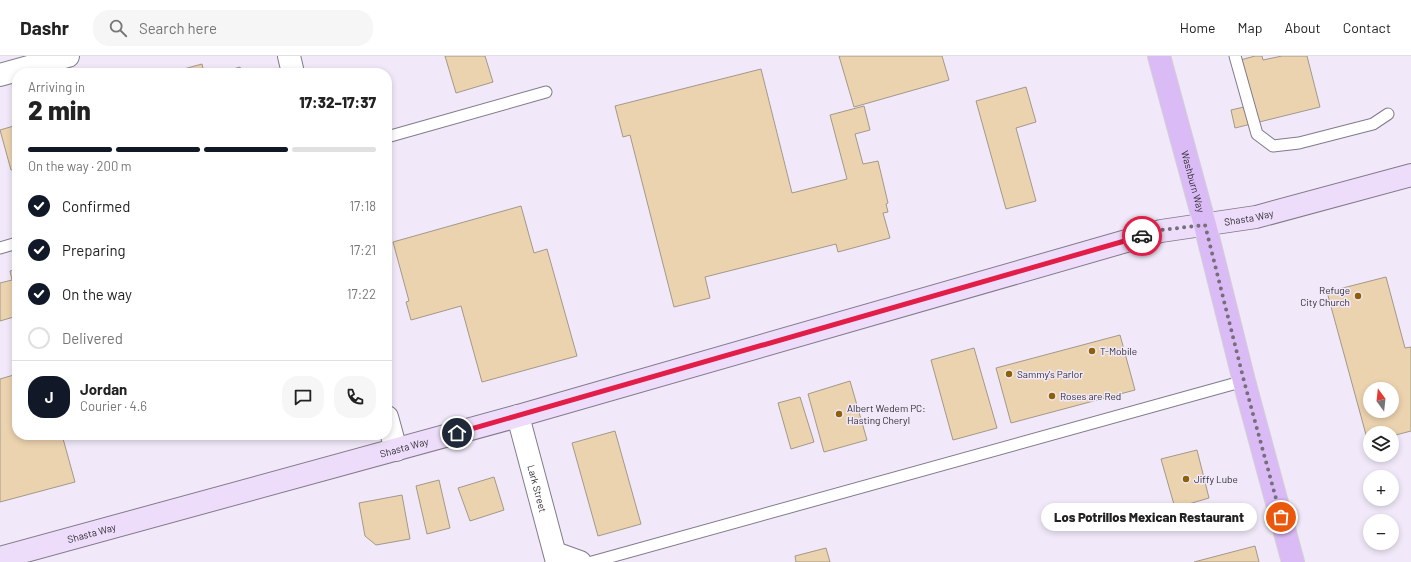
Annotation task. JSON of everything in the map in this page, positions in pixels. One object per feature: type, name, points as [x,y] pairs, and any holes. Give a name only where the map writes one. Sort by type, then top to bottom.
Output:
[{"type":"main road","name":"Washburn Way","points":[[1159,56],[1205,225],[1244,381],[1293,562]]},
{"type":"main road","name":"Shasta Way","points":[[0,558],[518,416],[1161,230],[1256,217],[1411,175]]},
{"type":"street","points":[[25,68],[68,56]]},
{"type":"street","points":[[289,56],[293,68]]},
{"type":"street","points":[[0,75],[12,72]]},
{"type":"street","name":"Lark Street","points":[[518,416],[556,558]]},
{"type":"street","points":[[392,435],[396,450]]},
{"type":"street","points":[[556,558],[580,562]]},
{"type":"lane","points":[[1235,56],[1257,134],[1273,146],[1299,143],[1373,124],[1388,114]]},
{"type":"lane","points":[[392,136],[546,92]]},
{"type":"lane","points":[[0,248],[12,244]]},
{"type":"lane","points":[[592,562],[1244,381]]},
{"type":"building","points":[[445,56],[485,56],[493,82],[456,93]]},
{"type":"building","points":[[839,56],[942,56],[949,80],[854,107]]},
{"type":"building","points":[[1255,56],[1262,56],[1263,60],[1282,56],[1307,56],[1320,107],[1235,128],[1231,110],[1244,107],[1233,62]]},
{"type":"building","points":[[202,64],[203,68],[187,68]]},
{"type":"building","points":[[761,69],[792,193],[847,179],[830,115],[864,106],[870,130],[855,134],[863,164],[878,161],[888,203],[886,204],[888,212],[883,213],[890,238],[838,252],[836,244],[705,277],[710,298],[674,307],[630,135],[623,137],[615,106]]},
{"type":"building","points":[[1026,87],[1036,122],[1016,128],[1036,201],[1006,209],[976,101]]},
{"type":"building","points":[[12,126],[11,170],[0,130]]},
{"type":"building","points":[[521,206],[534,253],[547,249],[577,356],[482,382],[461,306],[411,320],[406,302],[409,301],[393,242]]},
{"type":"building","points":[[1386,277],[1405,348],[1411,347],[1411,431],[1399,434],[1399,426],[1364,426],[1327,292]]},
{"type":"building","points":[[12,280],[12,317],[0,321],[0,283]]},
{"type":"building","points":[[1120,335],[1135,390],[1011,423],[996,368]]},
{"type":"building","points":[[974,348],[997,428],[953,440],[931,360]]},
{"type":"building","points":[[12,375],[12,440],[63,440],[75,482],[0,502],[0,379]]},
{"type":"building","points":[[850,381],[867,440],[824,452],[808,394]]},
{"type":"building","points":[[800,397],[814,442],[791,449],[778,403]]},
{"type":"building","points":[[615,431],[641,524],[598,536],[572,443]]},
{"type":"building","name":"Jiffy Lube","points":[[1197,450],[1209,498],[1175,508],[1161,459]]},
{"type":"building","points":[[494,477],[504,510],[470,521],[458,488]]},
{"type":"building","points":[[439,480],[450,528],[427,534],[416,486]]},
{"type":"building","points":[[402,495],[410,539],[376,545],[365,536],[359,503]]},
{"type":"building","points":[[1255,546],[1259,562],[1194,562]]},
{"type":"building","points":[[826,548],[830,562],[796,562],[795,556]]},
{"type":"way so far","points":[[1142,236],[1161,230],[1205,225],[1244,381],[1281,517]]},
{"type":"place","name":"Refuge City Church","points":[[1358,296]]},
{"type":"place","name":"T-Mobile","points":[[1092,351]]},
{"type":"place","name":"Sammy's Parlor","points":[[1009,374]]},
{"type":"place","name":"Roses are Red","points":[[1052,396]]},
{"type":"place","name":"Albert Wedem PC: Hasting Cheryl","points":[[839,414]]},
{"type":"place","name":"Jiffy Lube","points":[[1186,479]]},
{"type":"place","name":"Los Potrillos Mexican Restaurant","points":[[1281,517]]},
{"type":"route","points":[[457,433],[1142,236]]}]
